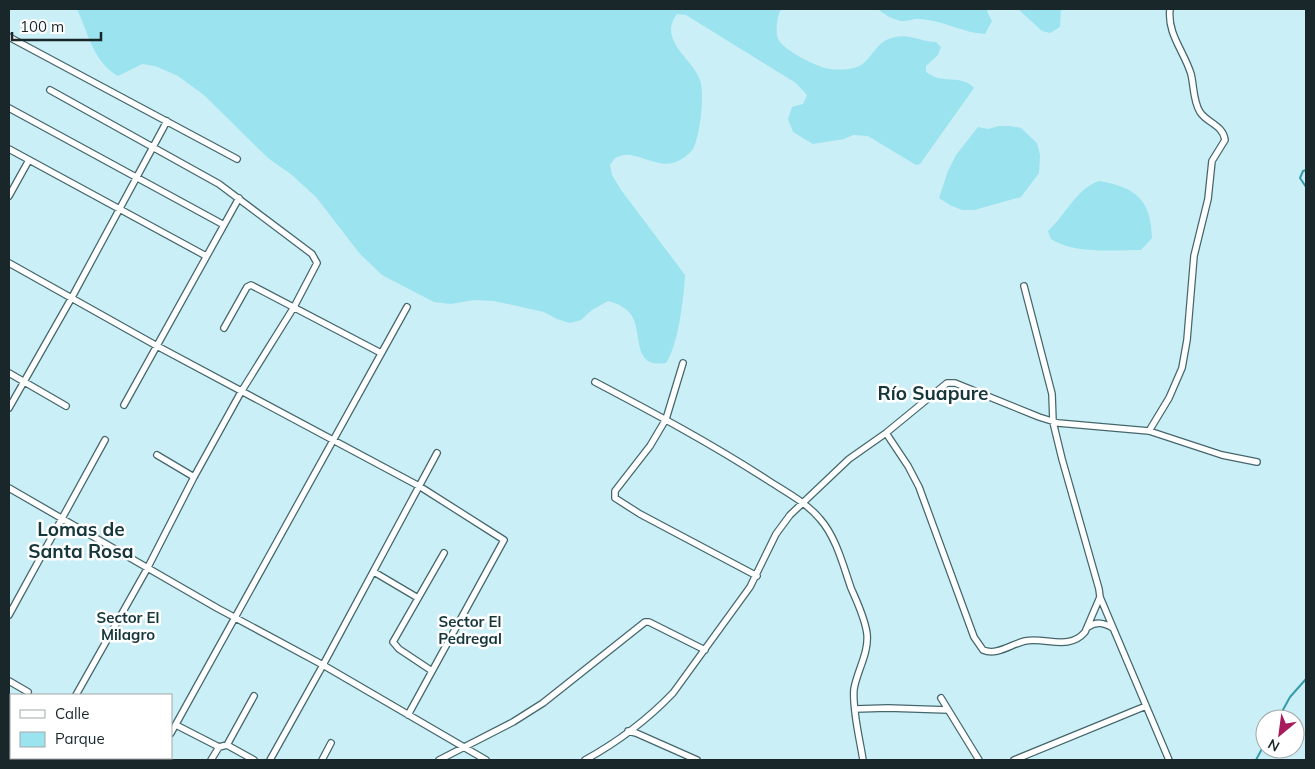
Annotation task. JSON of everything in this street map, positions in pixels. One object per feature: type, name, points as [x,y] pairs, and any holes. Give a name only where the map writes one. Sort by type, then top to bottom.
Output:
[{"type":"street","points":[[1149,431],[1170,398],[1182,368],[1187,340],[1194,256],[1208,199],[1212,161],[1225,140],[1222,132],[1200,112],[1190,72],[1172,33],[1169,16],[1170,9]]},
{"type":"street","points":[[9,37],[237,159]]},
{"type":"street","points":[[50,90],[207,177],[239,198],[316,258],[316,268],[194,477],[148,569],[77,694]]},
{"type":"street","points":[[9,108],[224,225]]},
{"type":"street","points":[[9,408],[71,299],[167,121]]},
{"type":"street","points":[[9,150],[206,256]]},
{"type":"street","points":[[9,196],[29,160]]},
{"type":"street","points":[[124,405],[239,198]]},
{"type":"street","points":[[9,264],[157,346],[419,486],[504,540],[408,715]]},
{"type":"street","points":[[224,328],[247,287],[251,284],[381,353]]},
{"type":"street","points":[[1024,286],[1052,394],[1053,422],[1100,597],[1169,760]]},
{"type":"street","points":[[172,731],[407,307]]},
{"type":"street","points":[[683,363],[666,419],[650,446],[615,491],[615,498],[640,514],[757,576]]},
{"type":"street","points":[[9,373],[66,406]]},
{"type":"street","points":[[595,382],[724,452],[802,503],[820,519],[828,531],[863,617],[867,632],[867,645],[854,689],[863,760]]},
{"type":"street","points":[[585,760],[628,731],[666,700],[705,650],[757,576],[780,528],[790,515],[848,459],[886,434],[950,382],[1053,422],[1149,431],[1222,455],[1257,462]]},
{"type":"street","points":[[886,434],[908,466],[919,487],[974,637],[980,648],[992,652],[1028,641],[1072,642],[1081,637],[1088,627],[1100,597]]},
{"type":"street","points":[[9,615],[105,440]]},
{"type":"street","points":[[270,760],[374,572],[437,453]]},
{"type":"street","points":[[157,455],[194,477]]},
{"type":"street","points":[[9,488],[148,569],[323,665],[486,760]]},
{"type":"street","points":[[432,671],[399,649],[393,642],[444,553]]},
{"type":"street","points":[[374,572],[418,598]]},
{"type":"street","points":[[439,760],[513,722],[544,703],[645,622],[649,622],[705,650]]},
{"type":"street","points":[[1088,627],[1096,623],[1103,623],[1113,628]]},
{"type":"street","points":[[9,681],[28,692]]},
{"type":"street","points":[[227,745],[254,696]]},
{"type":"street","points":[[941,698],[979,760]]},
{"type":"street","points":[[1014,760],[1027,758],[1146,706]]},
{"type":"street","points":[[856,709],[948,710]]},
{"type":"street","points":[[176,724],[219,747],[227,745],[254,760]]},
{"type":"street","points":[[628,731],[697,760]]},
{"type":"street","points":[[322,760],[331,743]]},
{"type":"street","points":[[212,760],[219,747]]},
{"type":"green space","points":[[77,9],[781,9],[778,16],[777,32],[781,44],[801,58],[824,68],[844,70],[854,68],[867,60],[882,43],[888,39],[900,36],[936,42],[941,47],[938,55],[926,66],[926,72],[938,78],[966,82],[974,88],[920,164],[916,165],[868,136],[853,135],[844,139],[813,144],[793,132],[788,119],[792,107],[803,104],[807,95],[796,83],[686,15],[677,14],[672,23],[671,32],[674,41],[696,72],[701,86],[701,115],[696,143],[693,149],[682,159],[672,163],[660,163],[626,155],[615,158],[610,165],[612,175],[621,190],[685,275],[682,308],[674,345],[666,363],[654,363],[647,360],[642,354],[634,319],[629,312],[622,306],[608,301],[592,310],[581,320],[570,323],[544,312],[494,301],[474,300],[451,304],[434,302],[382,275],[360,254],[316,197],[292,175],[268,158],[204,95],[178,76],[155,66],[142,64],[118,76],[110,70],[92,46]]},
{"type":"green space","points":[[877,9],[988,9],[987,11],[992,21],[985,34],[928,20],[901,21],[891,18]]},
{"type":"green space","points":[[1018,9],[1061,9],[1060,27],[1050,33],[1042,31]]},
{"type":"green space","points":[[999,126],[1021,128],[1037,143],[1040,155],[1039,173],[1021,197],[974,210],[962,210],[939,198],[948,171],[956,155],[978,127],[988,129]]},
{"type":"green space","points":[[1099,181],[1131,191],[1144,204],[1151,225],[1152,238],[1141,250],[1082,249],[1060,244],[1051,239],[1048,231],[1077,196]]},
{"type":"waterway","points":[[1306,170],[1303,171],[1300,178],[1306,187]]},
{"type":"waterway","points":[[1283,709],[1290,697],[1306,679]]},
{"type":"district","name":"Río Suapure","points":[[933,393]]},
{"type":"district","name":"Lomas de Santa Rosa","points":[[81,540]]},
{"type":"district","name":"Sector El Milagro","points":[[128,626]]},
{"type":"district","name":"Sector El Pedregal","points":[[470,630]]}]
